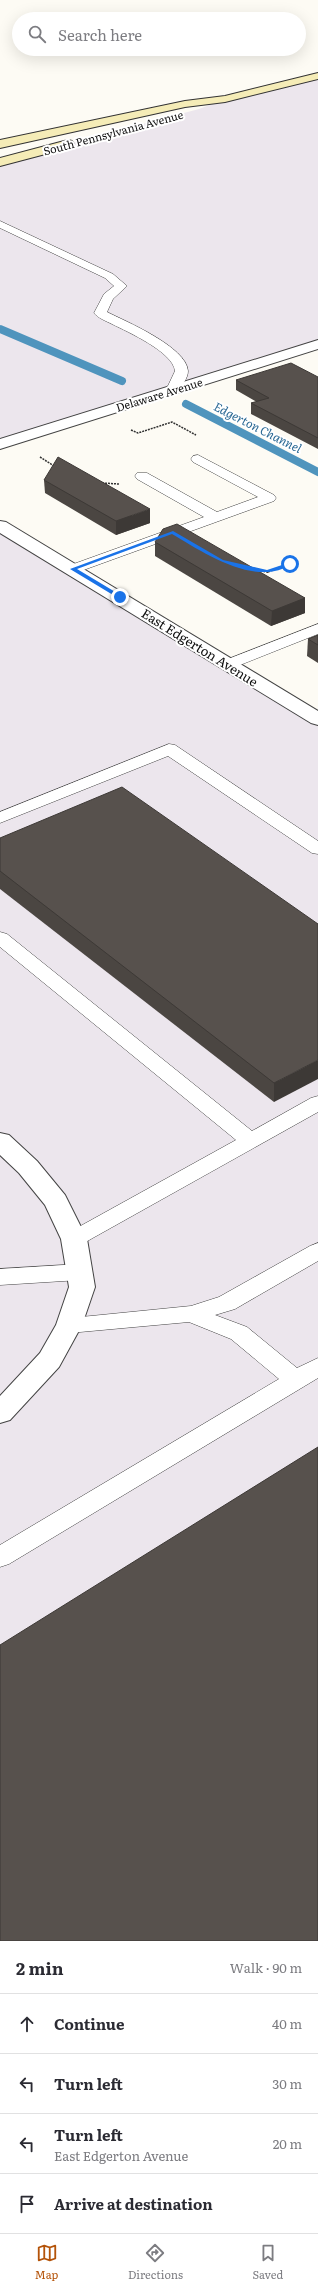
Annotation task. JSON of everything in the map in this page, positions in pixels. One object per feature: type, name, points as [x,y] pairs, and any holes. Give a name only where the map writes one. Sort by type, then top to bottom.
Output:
[{"type":"main road","name":"South Pennsylvania Avenue","points":[[0,144],[185,104],[224,99],[318,76]]},
{"type":"main road","name":"South Pennsylvania Avenue","points":[[111,132],[199,109],[224,99]]},
{"type":"main road","name":"South Pennsylvania Avenue","points":[[0,162],[80,141]]},
{"type":"street","name":"Delaware Avenue","points":[[0,444],[172,390],[314,349]]},
{"type":"street","name":"East Edgerton Avenue","points":[[0,526],[318,719]]},
{"type":"street","points":[[0,1141],[28,1167],[56,1201],[74,1239],[82,1287],[69,1325],[50,1360],[0,1413]]},
{"type":"lane","points":[[0,224],[109,276],[120,286],[108,297],[100,313],[165,349],[177,360],[182,369],[180,379],[172,390]]},
{"type":"lane","points":[[73,569],[269,498],[198,459]]},
{"type":"lane","points":[[142,476],[215,517]]},
{"type":"lane","points":[[229,664],[318,630]]},
{"type":"lane","points":[[0,818],[169,749],[318,850]]},
{"type":"lane","points":[[0,938],[251,1141]]},
{"type":"lane","points":[[74,1239],[318,1103]]},
{"type":"lane","points":[[69,1325],[191,1314],[227,1303],[318,1252]]},
{"type":"lane","points":[[0,1277],[80,1272]]},
{"type":"lane","points":[[191,1314],[239,1333],[296,1380]]},
{"type":"lane","points":[[0,1557],[318,1366]]},
{"type":"path","points":[[127,428],[138,433],[172,422],[198,436]]},
{"type":"path","points":[[38,457],[56,467]]},
{"type":"path","points":[[95,481],[116,485]]},
{"type":"path","points":[[244,566],[267,572],[290,564]]},
{"type":"shaded area","points":[[318,76],[318,344],[0,444],[0,162],[199,109],[225,99]]},
{"type":"shaded area","points":[[0,526],[318,719],[318,1941],[0,1941]]},
{"type":"building","points":[[291,363],[318,377],[318,438],[251,403],[269,398],[236,380]]},
{"type":"building","points":[[58,457],[150,509],[116,521],[44,480]]},
{"type":"building","points":[[177,524],[305,598],[272,611],[155,542],[163,529]]},
{"type":"building","points":[[318,635],[318,645],[308,639]]},
{"type":"building","points":[[122,787],[318,924],[318,1060],[274,1083],[0,871],[0,838]]},
{"type":"building","points":[[318,1447],[318,1941],[0,1941],[0,1645]]},
{"type":"waterway","name":"Edgerton Channel","points":[[0,329],[122,381]]},
{"type":"waterway","name":"Edgerton Channel","points":[[186,404],[318,472]]},
{"type":"route","points":[[120,597],[73,569],[173,532],[221,561],[267,572],[290,564]]}]
